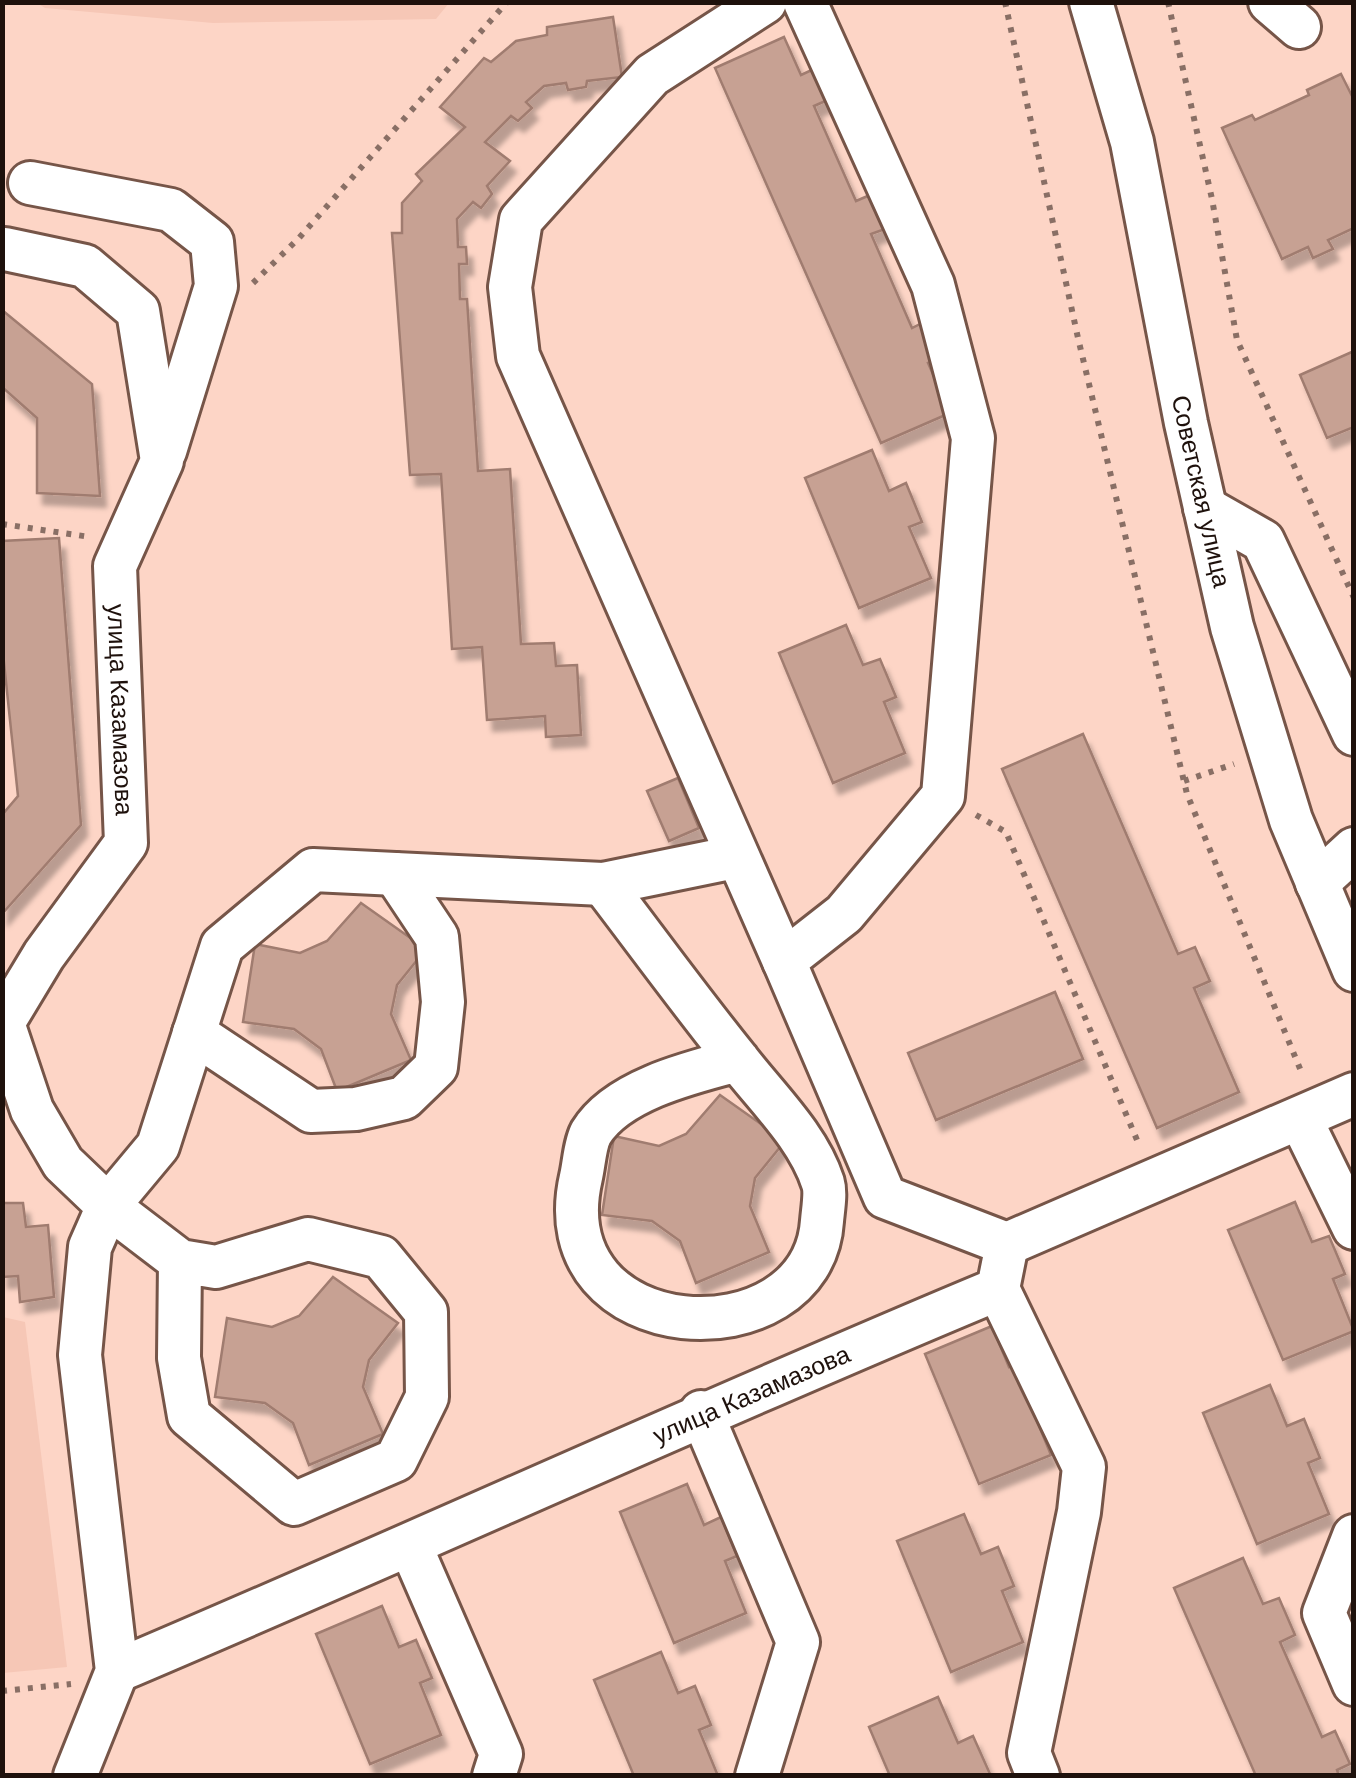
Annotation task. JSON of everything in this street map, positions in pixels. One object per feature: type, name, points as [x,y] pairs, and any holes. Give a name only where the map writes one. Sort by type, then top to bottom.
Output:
[{"type":"street","points":[[765,2],[652,75],[588,145],[521,220],[510,287],[518,356],[885,1197],[1007,1244],[1323,1108],[1354,1228]]},
{"type":"street","points":[[784,961],[844,914],[943,796],[973,438],[933,285],[805,2]]},
{"type":"street","name":"Советская улица","points":[[1091,2],[1132,142],[1232,627],[1292,820],[1354,970]]},
{"type":"street","name":"улица Казамазова","points":[[30,183],[171,210],[212,242],[216,286],[162,461],[116,566],[126,843],[44,955],[3,1023],[32,1110],[63,1163],[108,1206]]},
{"type":"street","points":[[5,249],[85,266],[138,311],[162,461]]},
{"type":"street","points":[[1205,508],[1263,541],[1354,734]]},
{"type":"street","points":[[1317,883],[1354,849]]},
{"type":"street","points":[[75,1776],[117,1671],[80,1355],[90,1247],[108,1206],[158,1146],[222,946],[313,870],[604,884],[735,857]]},
{"type":"street","points":[[194,1032],[311,1110],[356,1109],[404,1098],[436,1067],[442,1002],[437,937],[395,874]]},
{"type":"street","points":[[604,884],[788,1122],[824,1185],[821,1240],[801,1281],[744,1312],[684,1320],[638,1308],[586,1261],[575,1203],[591,1133],[631,1096],[738,1060]]},
{"type":"street","points":[[108,1206],[180,1261],[216,1268],[308,1239],[381,1257],[426,1312],[427,1397],[396,1460],[294,1504],[189,1416],[180,1358],[180,1261]]},
{"type":"street","points":[[1007,1244],[998,1290],[1084,1467],[1079,1512],[1029,1753],[1038,1776]]},
{"type":"street","name":"улица Казамазова","points":[[117,1671],[411,1546],[701,1412],[998,1290]]},
{"type":"street","points":[[701,1412],[798,1642],[757,1776]]},
{"type":"street","points":[[1354,1536],[1324,1613],[1354,1684]]},
{"type":"street","points":[[411,1546],[501,1754],[494,1776]]},
{"type":"path","points":[[202,333],[299,238],[507,2]]},
{"type":"path","points":[[1005,2],[1078,338],[1184,782],[1323,1108]]},
{"type":"path","points":[[1168,2],[1212,199],[1237,340],[1354,598]]},
{"type":"path","points":[[2,524],[126,542]]},
{"type":"path","points":[[1184,782],[1240,762]]},
{"type":"path","points":[[943,796],[1006,832],[1155,1181]]},
{"type":"path","points":[[2,1690],[64,1686],[117,1671]]},
{"type":"shaded area","points":[[37,3],[449,3],[436,19],[213,23],[45,8]]},
{"type":"shaded area","points":[[3,1317],[25,1322],[67,1667],[3,1673]]},
{"type":"building","points":[[613,17],[622,77],[587,81],[586,87],[568,90],[566,83],[544,86],[526,102],[532,108],[518,121],[511,116],[485,142],[510,161],[487,186],[492,194],[481,208],[473,202],[457,219],[458,247],[466,247],[467,264],[459,264],[460,299],[467,299],[478,471],[510,469],[521,644],[554,643],[556,666],[577,665],[581,735],[546,737],[545,716],[487,720],[482,647],[452,649],[441,474],[410,475],[392,233],[402,233],[402,203],[422,181],[416,174],[465,127],[440,107],[484,58],[491,62],[516,41],[547,35],[547,27]]},
{"type":"building","points":[[784,37],[801,75],[816,68],[830,99],[814,106],[856,201],[870,195],[885,229],[871,234],[912,328],[926,321],[942,357],[928,363],[950,413],[881,443],[715,68]]},
{"type":"building","points":[[1341,74],[1354,100],[1354,228],[1328,240],[1333,249],[1313,258],[1308,247],[1282,259],[1222,128],[1252,115],[1255,120],[1309,95],[1307,90]]},
{"type":"building","points":[[2,310],[92,384],[100,496],[37,493],[37,418],[2,387]]},
{"type":"building","points":[[1354,351],[1354,427],[1327,438],[1300,375]]},
{"type":"building","points":[[872,450],[889,491],[906,483],[922,522],[909,527],[931,578],[859,608],[805,478]]},
{"type":"building","points":[[59,538],[81,825],[2,914],[2,815],[18,796],[2,644],[2,541]]},
{"type":"building","points":[[846,625],[863,665],[880,659],[896,697],[884,702],[905,753],[833,783],[779,653]]},
{"type":"building","points":[[1083,734],[1178,954],[1195,947],[1210,981],[1194,988],[1239,1092],[1157,1128],[1002,769]]},
{"type":"building","points":[[678,778],[699,828],[669,841],[647,791]]},
{"type":"building","points":[[361,903],[426,949],[397,985],[391,1014],[411,1060],[337,1091],[321,1049],[294,1029],[243,1022],[255,944],[300,953],[327,941]]},
{"type":"building","points":[[1055,992],[1083,1059],[936,1120],[908,1053]]},
{"type":"building","points":[[720,1095],[785,1141],[755,1178],[750,1206],[769,1252],[696,1283],[680,1241],[652,1221],[602,1215],[614,1136],[659,1146],[686,1134]]},
{"type":"building","points":[[1295,1202],[1312,1242],[1329,1236],[1345,1274],[1333,1279],[1354,1331],[1283,1360],[1228,1230]]},
{"type":"building","points":[[2,1203],[23,1203],[26,1227],[48,1225],[54,1297],[20,1302],[18,1276],[2,1277]]},
{"type":"building","points":[[333,1277],[398,1323],[369,1360],[363,1387],[383,1434],[309,1465],[293,1423],[265,1403],[215,1397],[227,1318],[272,1327],[299,1316]]},
{"type":"building","points":[[992,1326],[1009,1367],[1026,1360],[1030,1404],[1051,1455],[979,1484],[925,1354]]},
{"type":"building","points":[[1270,1385],[1287,1426],[1304,1419],[1320,1458],[1308,1463],[1329,1514],[1257,1544],[1203,1413]]},
{"type":"building","points":[[687,1484],[704,1525],[721,1517],[737,1556],[725,1561],[746,1613],[674,1643],[620,1512]]},
{"type":"building","points":[[964,1514],[981,1554],[998,1547],[1014,1586],[1002,1591],[1023,1642],[951,1672],[897,1541]]},
{"type":"building","points":[[1243,1558],[1263,1604],[1279,1598],[1295,1635],[1280,1642],[1322,1737],[1335,1731],[1350,1764],[1337,1770],[1339,1776],[1256,1776],[1174,1588]]},
{"type":"building","points":[[382,1606],[399,1647],[416,1640],[432,1678],[420,1683],[441,1735],[370,1764],[316,1634]]},
{"type":"building","points":[[661,1652],[678,1693],[695,1686],[711,1725],[699,1730],[718,1776],[634,1776],[594,1680]]},
{"type":"building","points":[[938,1697],[958,1743],[973,1736],[990,1774],[890,1776],[869,1727]]}]
